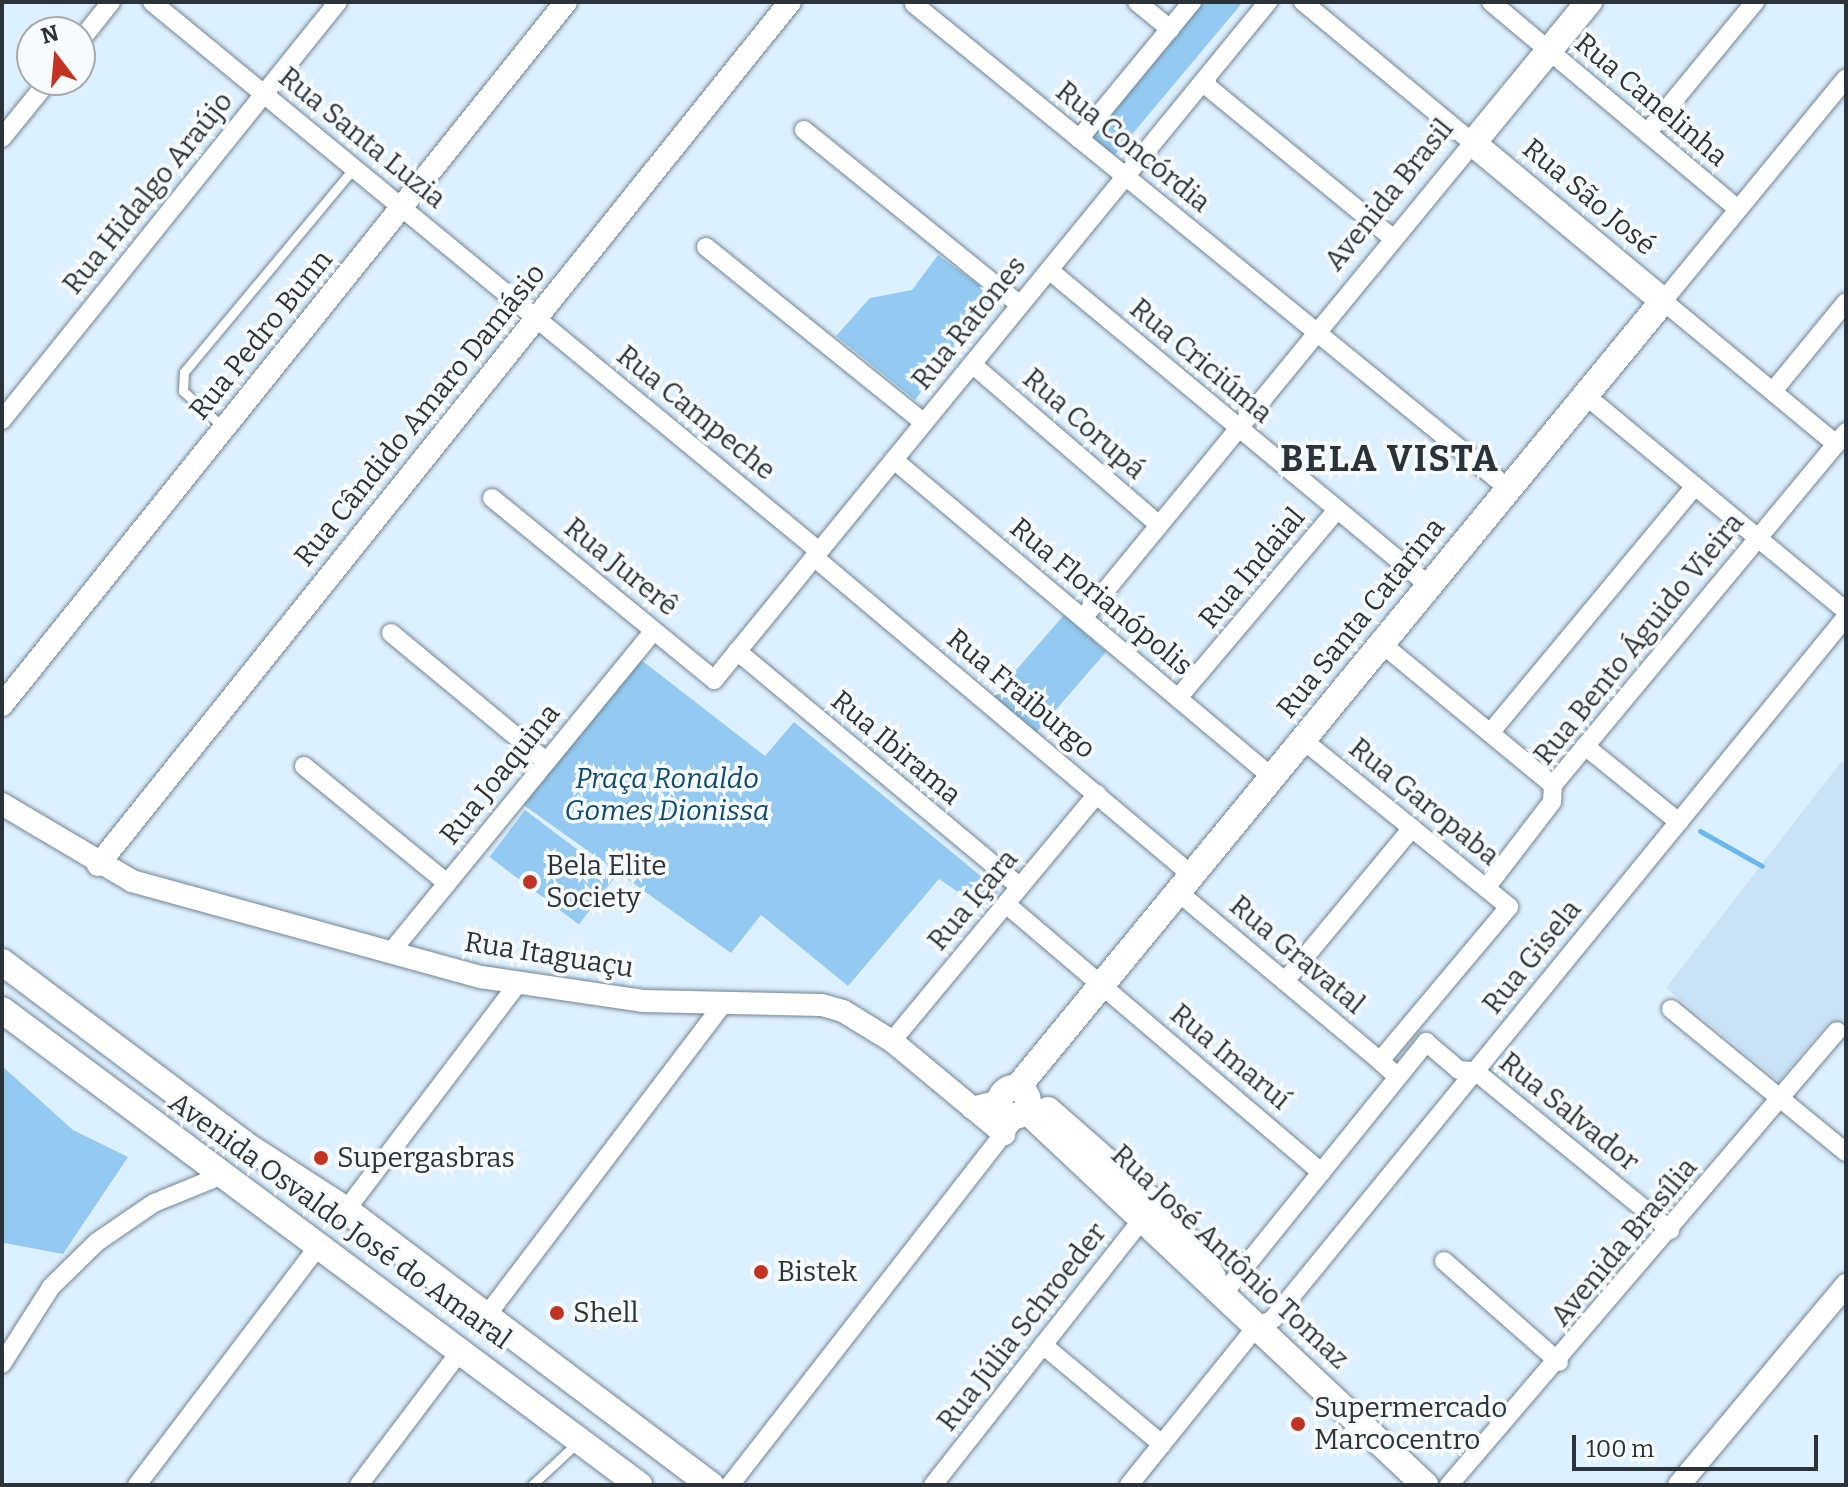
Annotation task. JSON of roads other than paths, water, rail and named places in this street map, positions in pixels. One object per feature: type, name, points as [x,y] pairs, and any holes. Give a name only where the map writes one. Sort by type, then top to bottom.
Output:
[{"type":"main road","name":"Avenida Brasil","points":[[1473,143],[1589,2]]},
{"type":"main road","name":"Rua São José","points":[[1473,143],[1663,301]]},
{"type":"main road","name":"Rua Santa Catarina","points":[[1015,1107],[1102,985],[1663,301]]},
{"type":"main road","name":"Avenida Osvaldo José do Amaral","points":[[2,962],[244,1144],[346,1210],[711,1485]]},
{"type":"main road","name":"Avenida Osvaldo José do Amaral","points":[[2,1010],[135,1111],[462,1349],[639,1485]]},
{"type":"main road","points":[[135,1111],[140,1088],[154,1088],[206,1128],[244,1144]]},
{"type":"main road","name":"Rua José Antônio Tomaz","points":[[1015,1107],[1148,1212],[1223,1294],[1425,1485]]},
{"type":"main road","points":[[288,1221],[320,1234],[361,1265],[382,1260],[387,1241]]},
{"type":"street","points":[[96,21],[111,2]]},
{"type":"street","name":"Rua Santa Luzia","points":[[152,2],[536,318]]},
{"type":"street","name":"Rua Hidalgo Araújo","points":[[2,420],[338,2]]},
{"type":"street","name":"Rua Pedro Bunn","points":[[2,705],[566,2]]},
{"type":"street","name":"Rua Cândido Amaro Damásio","points":[[98,865],[790,2]]},
{"type":"street","points":[[1137,2],[1170,29]]},
{"type":"street","points":[[1079,139],[1192,2]]},
{"type":"street","name":"Rua Ratones","points":[[714,680],[1268,2]]},
{"type":"street","points":[[1303,2],[1473,143]]},
{"type":"street","name":"Rua Canelinha","points":[[1491,2],[1738,209]]},
{"type":"street","points":[[1647,133],[1755,2]]},
{"type":"street","name":"Rua Concórdia","points":[[914,4],[1509,489]]},
{"type":"street","points":[[1206,78],[1208,87],[1394,239]]},
{"type":"street","name":"Rua Santa Catarina","points":[[1663,301],[1846,78]]},
{"type":"street","points":[[2,138],[36,96]]},
{"type":"street","points":[[804,130],[1020,305]]},
{"type":"street","name":"Avenida Brasil","points":[[1083,618],[1473,143]]},
{"type":"street","points":[[706,247],[924,423]]},
{"type":"street","name":"Rua Criciúma","points":[[1049,270],[1429,586]]},
{"type":"street","points":[[1663,301],[1773,391],[1841,438]]},
{"type":"street","points":[[1773,391],[1846,302]]},
{"type":"street","name":"Rua Campeche","points":[[536,318],[817,554]]},
{"type":"street","name":"Rua Corupá","points":[[972,364],[1159,525]]},
{"type":"street","points":[[1585,395],[1846,611]]},
{"type":"street","name":"Rua Bento Águido Vieira","points":[[1486,888],[1552,802],[1553,785],[1841,438]]},
{"type":"street","name":"Rua Florianópolis","points":[[894,460],[1272,777]]},
{"type":"street","points":[[1490,733],[1695,486]]},
{"type":"street","name":"Rua Jurerê","points":[[492,498],[714,680]]},
{"type":"street","name":"Rua Indaial","points":[[1178,698],[1337,510]]},
{"type":"street","name":"Rua Fraiburgo","points":[[817,554],[1097,794],[1185,883]]},
{"type":"street","name":"Rua Gisela","points":[[1129,1485],[1257,1326],[1272,1320],[1846,617]]},
{"type":"street","name":"Rua Joaquina","points":[[390,953],[654,631]]},
{"type":"street","points":[[391,633],[546,761]]},
{"type":"street","points":[[1382,644],[1553,785]]},
{"type":"street","name":"Rua Ibirama","points":[[737,651],[1020,887]]},
{"type":"street","name":"Rua Garopaba","points":[[1303,740],[1509,907],[1380,1061]]},
{"type":"street","points":[[1585,746],[1679,822]]},
{"type":"street","points":[[304,766],[447,883]]},
{"type":"street","name":"Rua Içara","points":[[892,1041],[1097,794]]},
{"type":"street","name":"Rua Itaguaçu","points":[[2,804],[98,865],[149,887],[517,985],[722,1005],[822,1005],[855,1017],[892,1041],[972,1108],[1015,1107]]},
{"type":"street","points":[[1285,981],[1412,828]]},
{"type":"street","name":"Rua Gravatal","points":[[1185,883],[1285,981],[1398,1077]]},
{"type":"street","name":"Rua Imaruí","points":[[1006,904],[1321,1172]]},
{"type":"street","points":[[346,1210],[517,985]]},
{"type":"street","points":[[487,1315],[722,1005]]},
{"type":"street","points":[[1671,1009],[1846,1152]]},
{"type":"street","name":"Avenida Brasília","points":[[1449,1485],[1559,1362],[1837,1031]]},
{"type":"street","name":"Rua Salvador","points":[[1398,1077],[1426,1042],[1459,1070],[1475,1071],[1670,1230]]},
{"type":"street","points":[[1223,1294],[1398,1077]]},
{"type":"street","points":[[972,1108],[1015,1107]]},
{"type":"street","name":"Rua Santa Catarina","points":[[730,1485],[1015,1107]]},
{"type":"street","points":[[2,1364],[51,1287],[97,1242],[154,1203],[225,1174]]},
{"type":"street","name":"Rua Júlia Schroeder","points":[[933,1485],[1148,1212]]},
{"type":"street","points":[[137,1485],[319,1245]]},
{"type":"street","points":[[1444,1261],[1559,1362]]},
{"type":"street","points":[[1679,1485],[1846,1285]]},
{"type":"street","points":[[1043,1345],[1162,1444]]},
{"type":"street","points":[[359,1485],[462,1349]]},
{"type":"lane","points":[[224,428],[183,391],[184,372],[354,168]]},
{"type":"lane","points":[[532,1485],[580,1441]]},
{"type":"waterway","points":[[1700,831],[1762,866]]},
{"type":"place","name":"Bela Elite Society","points":[[530,882]]},
{"type":"place","name":"Supergasbras","points":[[321,1158]]},
{"type":"place","name":"Bistek","points":[[761,1272]]},
{"type":"place","name":"Shell","points":[[557,1313]]},
{"type":"place","name":"Supermercado Marcocentro","points":[[1298,1424]]},
{"type":"district","name":"BELA VISTA","points":[[1390,460]]},
{"type":"park label","name":"Praça Ronaldo Gomes Dionissa","points":[[667,795]]}]
